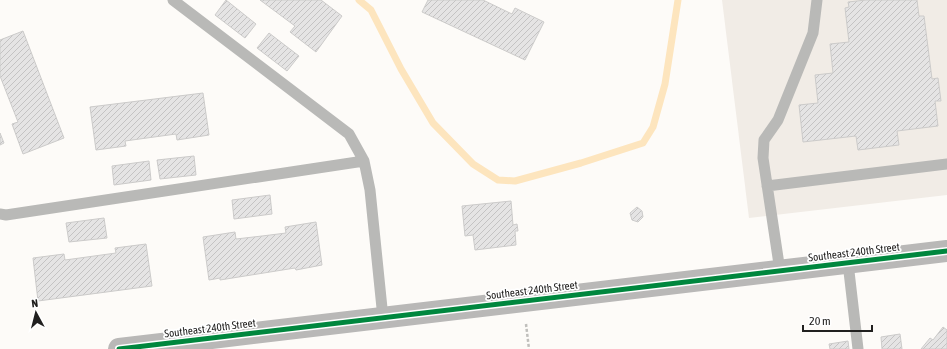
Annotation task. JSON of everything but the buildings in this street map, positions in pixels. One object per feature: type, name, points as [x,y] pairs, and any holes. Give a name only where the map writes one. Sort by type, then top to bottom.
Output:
[{"type":"main road","name":"Southeast 240th Street","points":[[119,349],[947,251]]},
{"type":"lane","points":[[173,0],[349,134],[364,161],[370,190],[383,318]]},
{"type":"lane","points":[[780,271],[763,158],[764,140],[778,120],[812,33],[817,0]]},
{"type":"lane","points":[[0,214],[14,214],[364,161]]},
{"type":"lane","points":[[767,186],[947,164]]},
{"type":"lane","points":[[848,263],[858,349]]},
{"type":"shaded area","points":[[722,0],[947,0],[947,195],[749,218]]},
{"type":"waterway","points":[[359,0],[371,10],[401,69],[433,123],[473,164],[498,180],[515,181],[581,163],[643,143],[653,127],[665,84],[678,0]]},
{"type":"cycle path","points":[[119,349],[947,251]]}]
